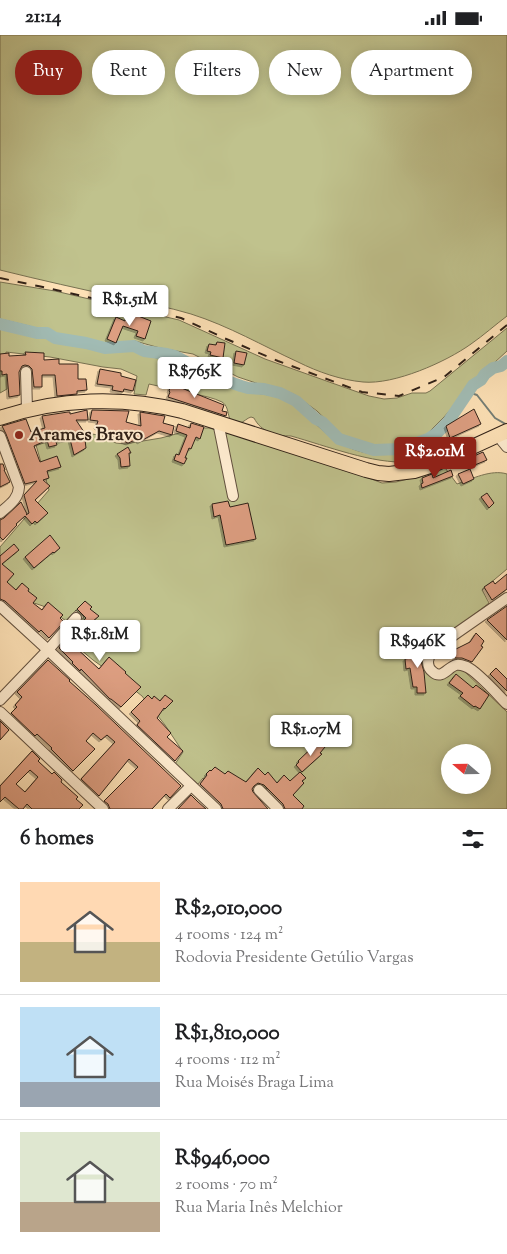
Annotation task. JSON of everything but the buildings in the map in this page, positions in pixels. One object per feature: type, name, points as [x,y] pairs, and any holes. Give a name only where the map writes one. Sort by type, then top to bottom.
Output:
[{"type":"main road","points":[[0,418],[28,410],[99,401],[161,406],[218,422],[378,473],[390,474],[414,471],[433,465],[503,437]]},
{"type":"street","points":[[26,372],[28,410]]},
{"type":"street","points":[[218,422],[233,496]]},
{"type":"street","points":[[0,436],[19,487],[15,500],[0,513]]},
{"type":"street","points":[[507,598],[438,646],[430,654],[428,664],[431,671],[438,675],[457,665],[469,668],[507,704]]},
{"type":"street","points":[[0,606],[216,809]]},
{"type":"street","points":[[0,700],[76,619]]},
{"type":"street","points":[[0,713],[103,809]]},
{"type":"street","points":[[168,809],[190,786]]},
{"type":"street","points":[[259,789],[278,809]]},
{"type":"green space","points":[[0,35],[507,35],[507,316],[471,344],[434,365],[389,380],[376,382],[355,381],[314,369],[232,330],[191,314],[0,270]]},
{"type":"green space","points":[[0,282],[55,291],[179,320],[265,359],[369,396],[384,399],[430,391],[507,328],[507,351],[481,375],[424,437],[418,441],[398,445],[376,445],[356,442],[343,436],[317,411],[295,395],[282,389],[238,377],[193,354],[135,341],[111,346],[90,340],[59,337],[45,329],[38,330],[0,319]]},
{"type":"green space","points":[[0,329],[109,351],[131,348],[145,355],[181,364],[239,390],[279,396],[296,407],[333,438],[357,451],[382,454],[395,453],[424,445],[407,454],[409,462],[395,462],[365,457],[270,432],[261,427],[251,417],[240,423],[235,423],[230,419],[227,408],[222,402],[209,397],[149,384],[146,395],[134,394],[137,376],[121,369],[50,357],[6,352],[7,389],[0,393]]},
{"type":"green space","points":[[209,428],[261,442],[382,483],[412,478],[443,465],[457,484],[488,474],[507,474],[507,569],[482,590],[489,603],[440,641],[425,670],[463,670],[507,712],[507,809],[299,809],[272,790],[261,787],[230,788],[203,778],[198,784],[175,764],[183,752],[142,696],[68,639],[84,617],[76,610],[66,621],[43,606],[0,590],[0,547],[49,490],[36,445],[86,433],[125,444],[187,430]]},
{"type":"waterway","points":[[0,324],[37,333],[47,333],[55,338],[105,348],[134,346],[144,351],[175,356],[221,379],[248,388],[280,393],[296,401],[339,439],[374,450],[401,449],[428,439],[437,433],[448,422],[473,385],[493,368],[501,366],[507,361]]},
{"type":"waterway","points":[[468,392],[477,395],[495,418],[507,425]]},
{"type":"railway","points":[[0,278],[181,318],[278,361],[362,392],[399,396],[444,377],[507,325]]},
{"type":"place","name":"Arames Bravo","points":[[19,435]]}]
